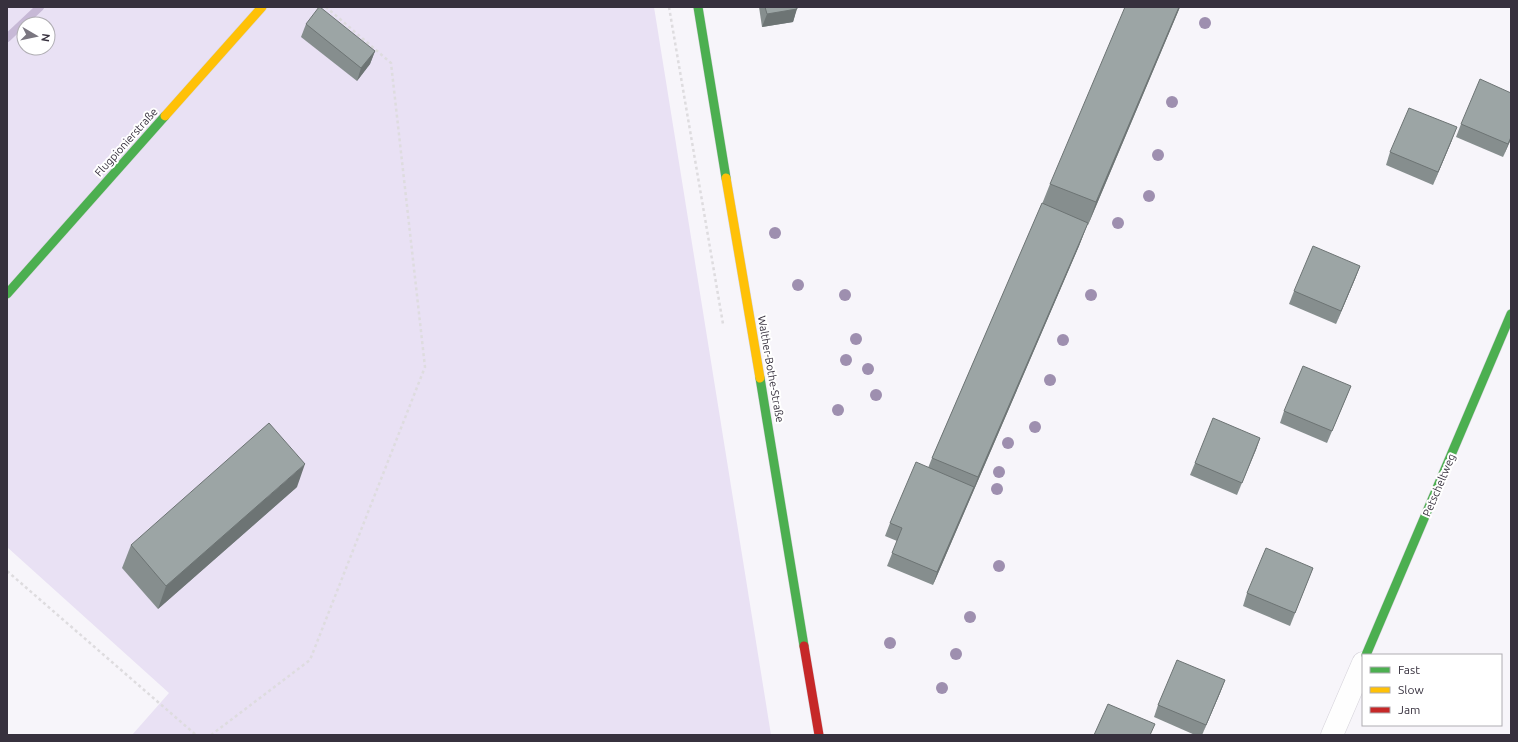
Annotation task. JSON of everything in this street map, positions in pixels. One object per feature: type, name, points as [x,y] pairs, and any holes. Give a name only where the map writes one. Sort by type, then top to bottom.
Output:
[{"type":"street","name":"Flugpionierstraße","points":[[7,294],[262,7]]},
{"type":"street","name":"Walther-Bothe-Straße","points":[[698,7],[819,735]]},
{"type":"street","name":"Petscheltweg","points":[[1366,654],[1511,314]]},
{"type":"street","points":[[1332,735],[1362,665]]},
{"type":"path","points":[[211,735],[310,660],[425,367],[391,63],[326,7]]},
{"type":"path","points":[[7,571],[196,735]]},
{"type":"shaded area","points":[[7,7],[654,7],[771,735],[132,735],[169,693],[7,547]]},
{"type":"building","points":[[319,7],[375,51],[361,68],[306,24]]},
{"type":"building","points":[[765,7],[797,7],[797,9],[767,14]]},
{"type":"building","points":[[1125,7],[1179,7],[1096,202],[1050,184]]},
{"type":"building","points":[[1480,79],[1511,93],[1511,137],[1508,144],[1461,124]]},
{"type":"building","points":[[1409,108],[1457,127],[1438,172],[1390,152]]},
{"type":"building","points":[[1042,203],[1088,223],[978,477],[932,458]]},
{"type":"building","points":[[1313,246],[1360,266],[1341,311],[1294,291]]},
{"type":"building","points":[[1303,366],[1351,386],[1332,431],[1284,411]]},
{"type":"building","points":[[1213,418],[1260,438],[1242,483],[1195,463]]},
{"type":"building","points":[[269,423],[305,464],[166,586],[131,545]]},
{"type":"building","points":[[916,462],[974,487],[937,572],[892,553],[902,528],[890,523]]},
{"type":"building","points":[[1266,548],[1313,568],[1295,613],[1247,593]]},
{"type":"building","points":[[1177,660],[1225,680],[1206,725],[1158,705]]},
{"type":"building","points":[[1108,704],[1155,724],[1150,735],[1094,735]]},
{"type":"waterway","points":[[7,38],[40,7]]},
{"type":"traffic: fast","points":[[698,7],[726,178]]},
{"type":"traffic: fast","points":[[7,294],[165,116]]},
{"type":"traffic: fast","points":[[1366,654],[1511,314]]},
{"type":"traffic: fast","points":[[760,378],[804,646]]},
{"type":"traffic: slow","points":[[165,116],[262,7]]},
{"type":"traffic: slow","points":[[726,178],[760,378]]},
{"type":"traffic: jam","points":[[804,646],[819,735]]}]
